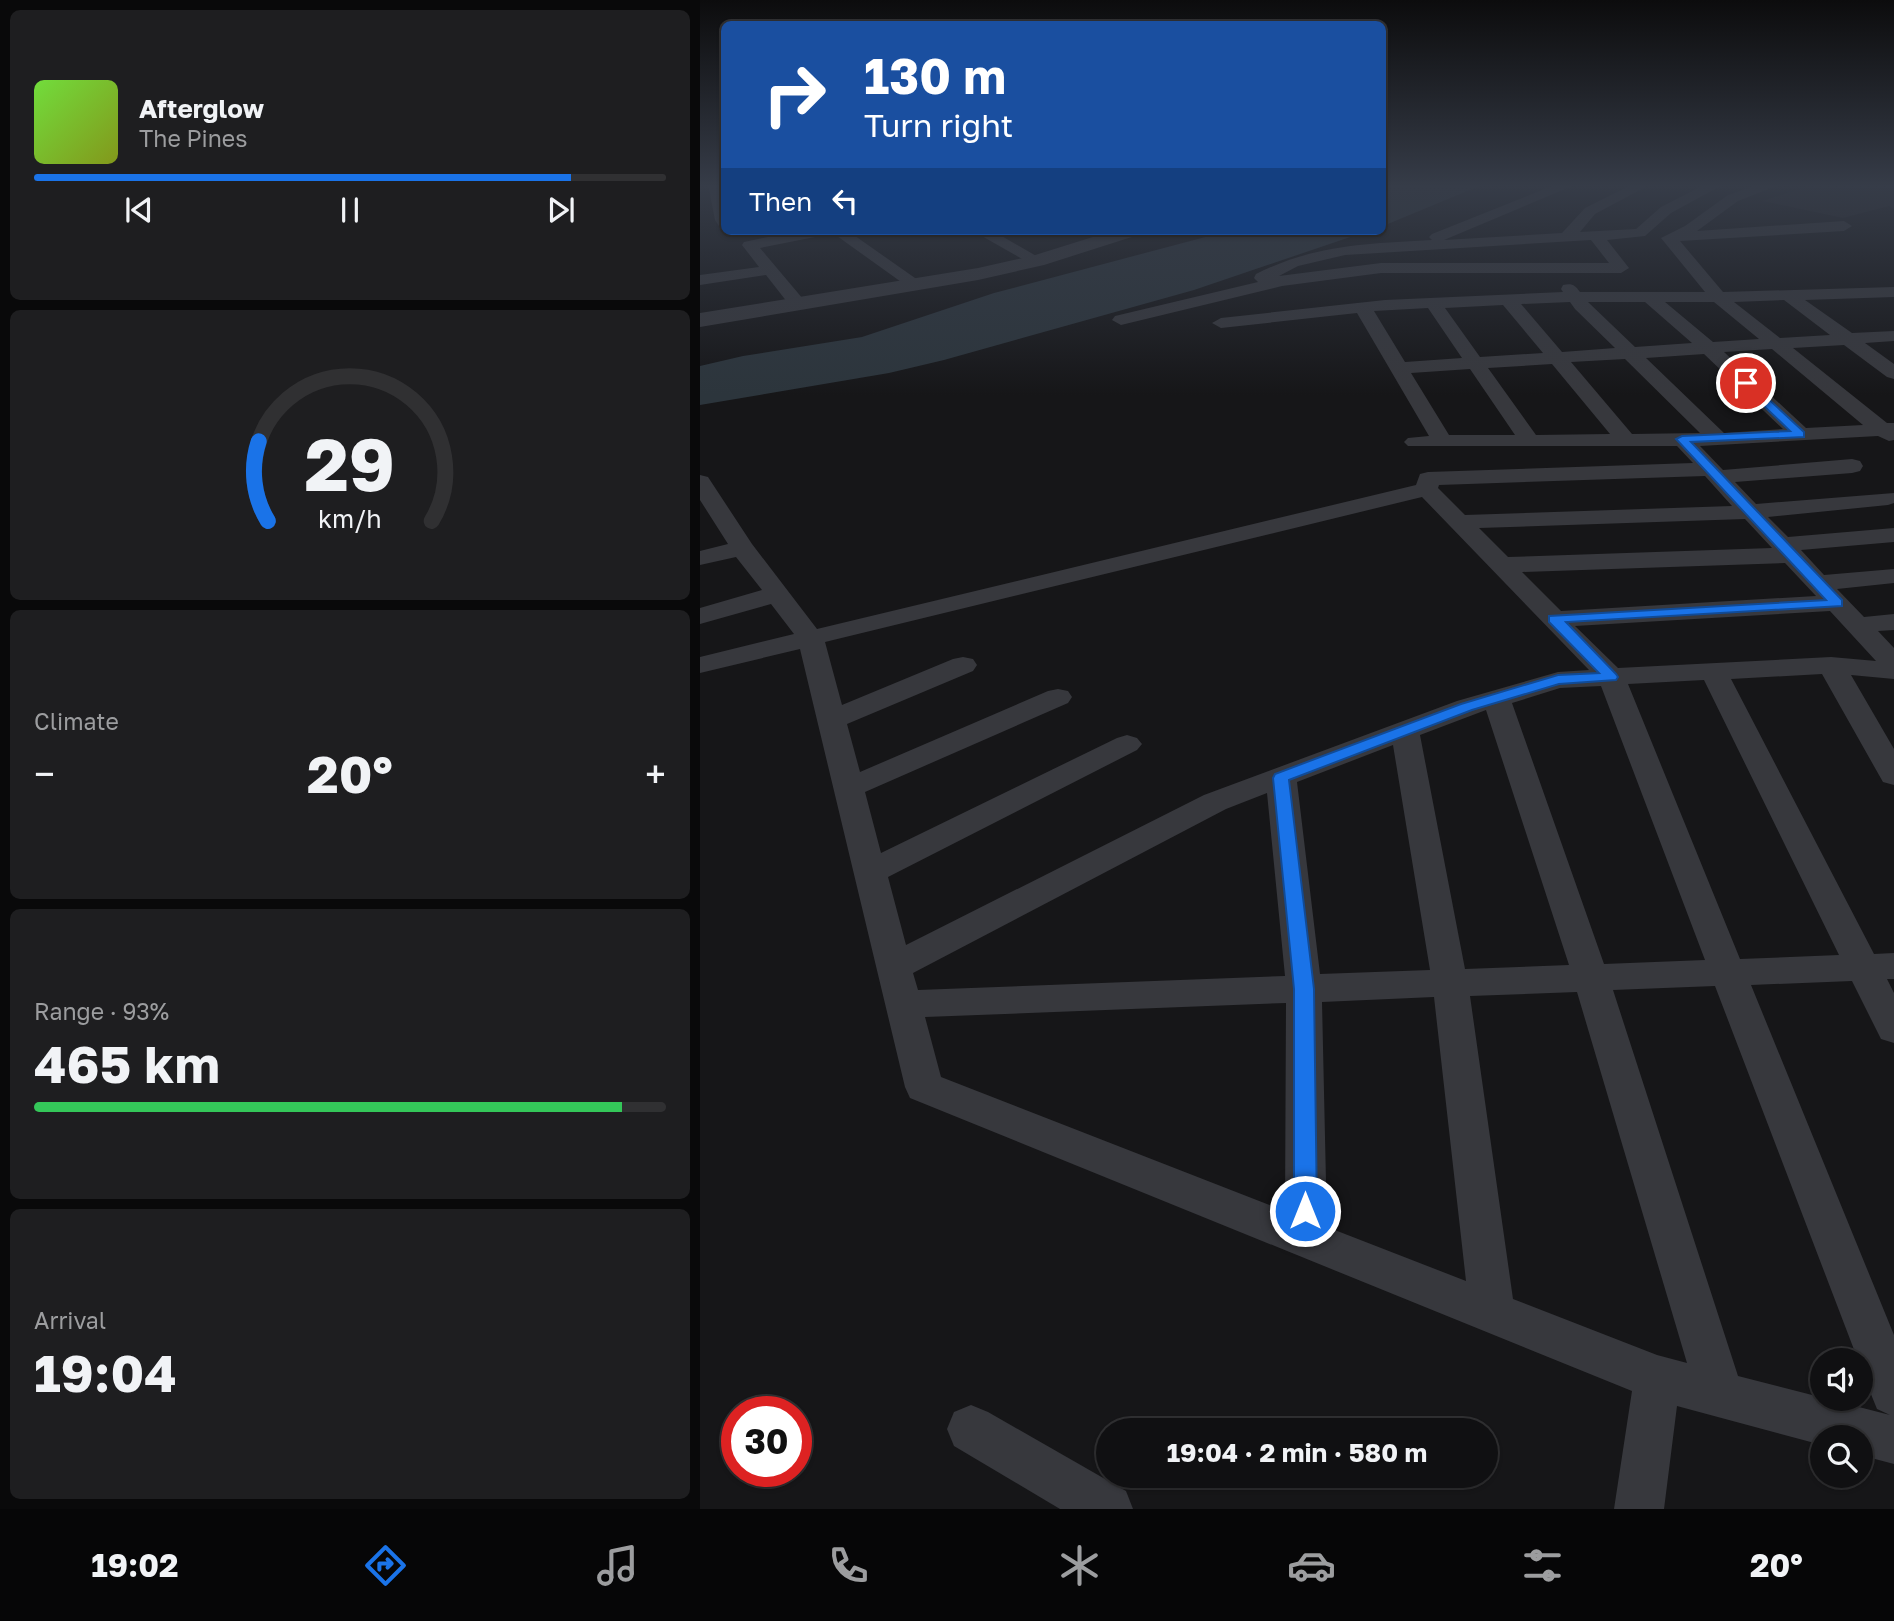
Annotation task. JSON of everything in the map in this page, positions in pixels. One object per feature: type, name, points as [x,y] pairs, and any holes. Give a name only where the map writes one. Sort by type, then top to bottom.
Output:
[{"type":"street","points":[[758,254],[797,303]]},
{"type":"street","points":[[872,254],[916,285]]},
{"type":"street","points":[[1025,254],[1037,261]]},
{"type":"street","points":[[700,320],[916,285],[1037,261],[1057,254]]},
{"type":"street","points":[[1282,281],[1262,278],[1293,262],[1326,254]]},
{"type":"street","points":[[1450,254],[1460,267]]},
{"type":"street","points":[[1121,320],[1282,281],[1381,268],[1621,268],[1610,254]]},
{"type":"street","points":[[1683,254],[1718,297],[1890,433]]},
{"type":"street","points":[[1563,268],[1567,285],[1574,297],[1718,439]]},
{"type":"street","points":[[700,280],[771,270]]},
{"type":"street","points":[[1351,272],[1393,305]]},
{"type":"street","points":[[1306,278],[1357,308],[1443,442]]},
{"type":"street","points":[[1221,323],[1357,308],[1433,303],[1574,297],[1718,297],[1894,292]]},
{"type":"street","points":[[1854,293],[1884,312]]},
{"type":"street","points":[[1788,295],[1894,373]]},
{"type":"street","points":[[1649,297],[1807,434],[1852,466],[1891,500]]},
{"type":"street","points":[[1508,300],[1625,439]]},
{"type":"street","points":[[1433,303],[1530,441]]},
{"type":"street","points":[[1397,368],[1633,355],[1894,336]]},
{"type":"street","points":[[1415,442],[1718,439],[1890,433]]},
{"type":"street","points":[[1682,439],[1893,663]]},
{"type":"street","points":[[1852,466],[1714,473],[1428,479],[1427,489],[1611,677],[1894,1393]]},
{"type":"street","points":[[700,665],[1427,489]]},
{"type":"street","points":[[704,496],[811,639],[924,1087],[1657,1378],[1894,1440]]},
{"type":"street","points":[[1459,522],[1751,512],[1891,500]]},
{"type":"street","points":[[1501,565],[1787,550],[1894,535]]},
{"type":"street","points":[[700,558],[742,548]]},
{"type":"street","points":[[1818,583],[1894,576]]},
{"type":"street","points":[[700,615],[777,594]]},
{"type":"street","points":[[1554,619],[1837,603]]},
{"type":"street","points":[[1858,625],[1894,622]]},
{"type":"street","points":[[899,986],[1216,802],[1496,698],[1558,680],[1893,663]]},
{"type":"street","points":[[831,720],[963,665]]},
{"type":"street","points":[[1831,665],[1894,775]]},
{"type":"street","points":[[1713,671],[1878,966],[1894,1029]]},
{"type":"street","points":[[849,788],[1058,697]]},
{"type":"street","points":[[1496,698],[1591,978],[1720,1394]]},
{"type":"street","points":[[1405,731],[1450,983],[1492,1313]]},
{"type":"street","points":[[870,872],[1127,744]]},
{"type":"street","points":[[1281,778],[1304,989],[1306,1239]]},
{"type":"street","points":[[899,986],[1304,989],[1878,966]]},
{"type":"street","points":[[1639,1509],[1657,1378]]},
{"type":"street","points":[[971,1429],[1108,1509]]},
{"type":"shaded area","points":[[1140,254],[1299,254],[1194,290],[944,360],[889,373],[700,405],[700,366],[743,356],[862,337],[994,293]]},
{"type":"route","points":[[1305,1211],[1304,989],[1281,778],[1467,707],[1558,680],[1611,677],[1554,619],[1837,603],[1682,439],[1800,434],[1746,383]]}]
